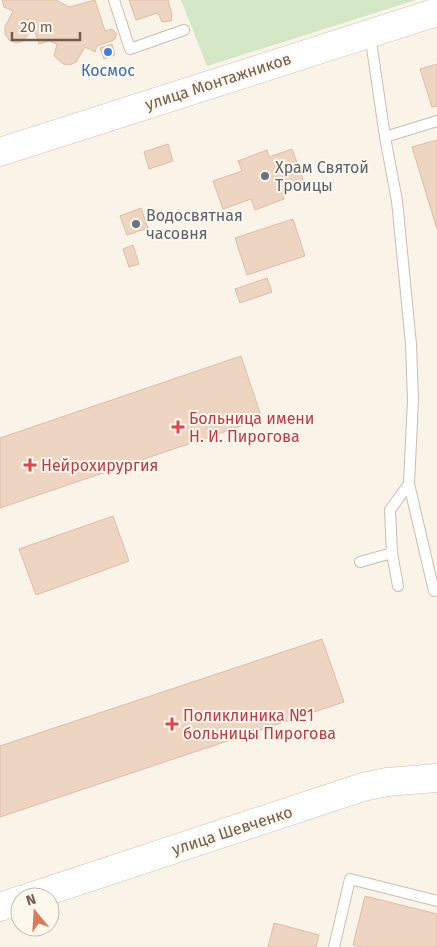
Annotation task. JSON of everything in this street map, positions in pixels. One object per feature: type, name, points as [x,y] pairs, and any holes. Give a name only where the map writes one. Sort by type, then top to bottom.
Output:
[{"type":"main road","name":"улица Монтажников","points":[[0,152],[437,12]]},
{"type":"main road","name":"улица Шевченко","points":[[60,887],[363,787],[387,782],[437,778]]},
{"type":"lane","points":[[114,0],[130,49],[184,30]]},
{"type":"lane","points":[[370,33],[385,137],[397,201],[411,344],[413,400],[409,484],[434,591]]},
{"type":"lane","points":[[385,137],[437,121]]},
{"type":"lane","points":[[398,586],[392,552],[390,510],[409,484]]},
{"type":"lane","points":[[360,562],[392,552]]},
{"type":"lane","points":[[334,947],[350,879],[437,901]]},
{"type":"green space","points":[[181,0],[416,0],[207,66]]},
{"type":"building","points":[[2,0],[56,0],[69,7],[95,0],[105,31],[112,29],[117,34],[114,40],[97,46],[95,52],[85,47],[76,62],[70,65],[63,64],[54,56],[57,44],[49,41],[39,44],[36,34],[31,31],[23,41],[16,43],[9,40],[5,34],[5,27],[13,11],[4,7]]},
{"type":"building","points":[[129,0],[168,0],[172,15],[171,21],[162,22],[158,13],[136,20]]},
{"type":"building","name":"Космос","points":[[112,44],[115,55],[104,59],[100,48]]},
{"type":"building","points":[[437,64],[437,106],[432,107],[420,69]]},
{"type":"building","points":[[437,140],[437,229],[412,147]]},
{"type":"building","points":[[168,144],[173,161],[149,169],[144,152]]},
{"type":"building","name":"Храм Святой Троицы","points":[[292,149],[305,185],[282,193],[284,199],[255,210],[251,199],[223,209],[213,181],[242,171],[238,161],[267,150],[269,157]]},
{"type":"building","name":"Водосвятная часовня","points":[[141,208],[148,228],[127,235],[120,216]]},
{"type":"building","points":[[293,219],[305,256],[247,275],[235,238]]},
{"type":"building","points":[[133,245],[139,264],[129,267],[123,249]]},
{"type":"building","points":[[267,278],[272,292],[240,303],[235,289]]},
{"type":"building","points":[[241,356],[262,419],[0,508],[0,438]]},
{"type":"building","points":[[113,516],[129,561],[36,595],[19,549]]},
{"type":"building","name":"Поликлиника №1 больницы Пирогова","points":[[322,639],[344,702],[0,817],[0,746]]},
{"type":"building","points":[[365,896],[437,914],[437,947],[362,947],[353,945]]},
{"type":"building","points":[[274,923],[319,935],[316,947],[268,947]]},
{"type":"place","name":"Космос","points":[[108,52]]},
{"type":"place","name":"Храм Святой Троицы","points":[[265,176]]},
{"type":"place","name":"Водосвятная часовня","points":[[136,224]]},
{"type":"place","name":"Больница имени Н. И. Пирогова","points":[[178,427]]},
{"type":"place","name":"Нейрохирургия","points":[[30,465]]},
{"type":"place","name":"Поликлиника №1 больницы Пирогова","points":[[172,724]]}]
